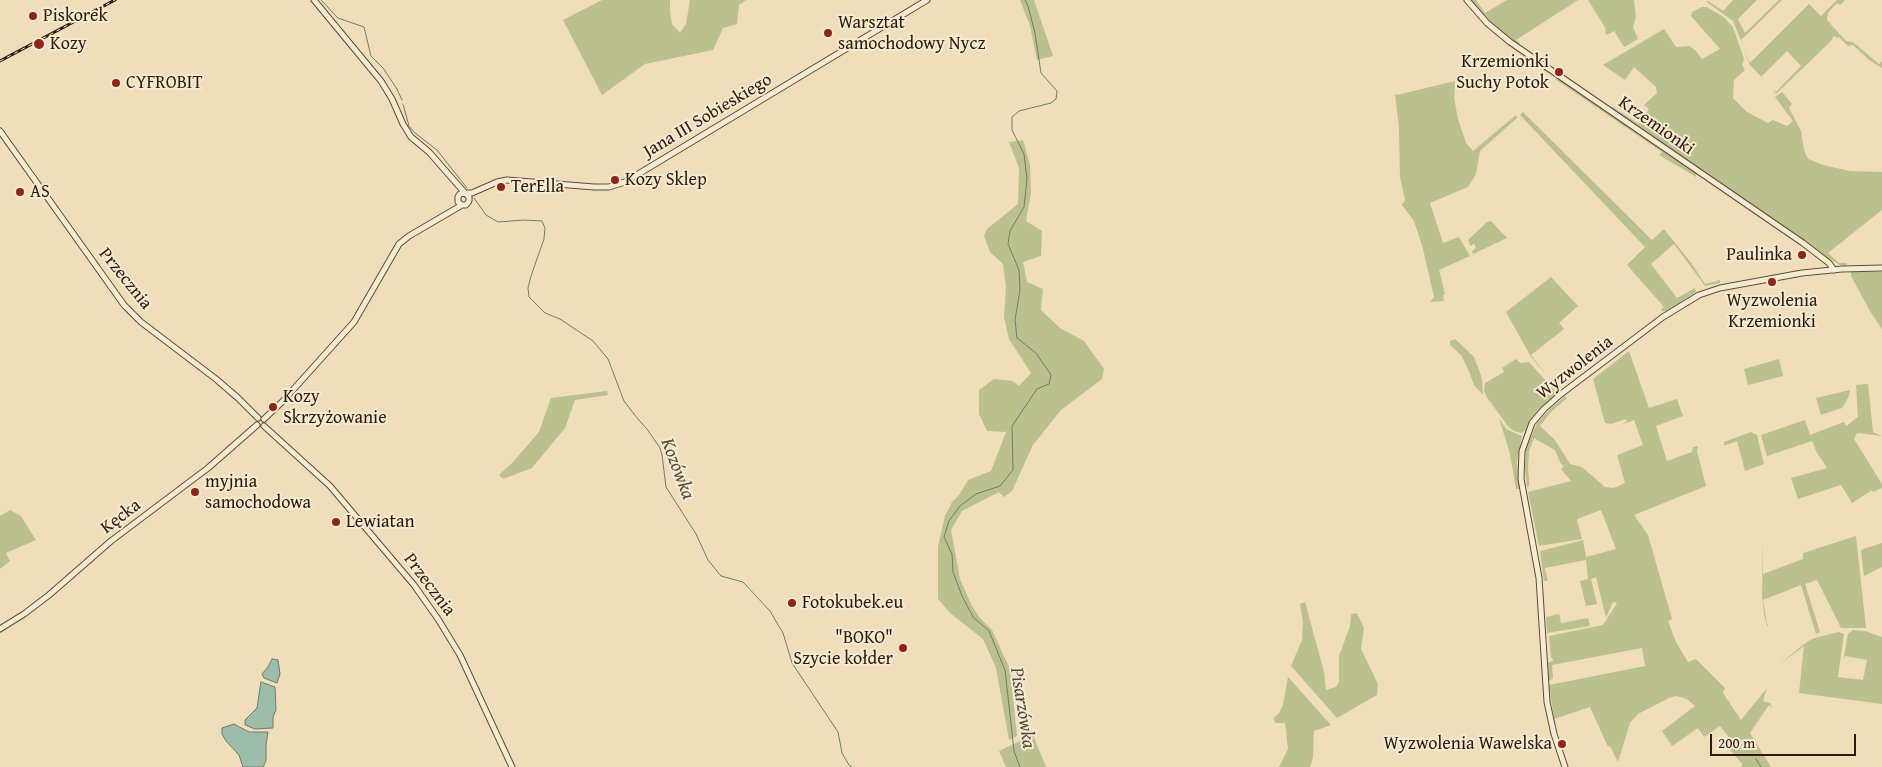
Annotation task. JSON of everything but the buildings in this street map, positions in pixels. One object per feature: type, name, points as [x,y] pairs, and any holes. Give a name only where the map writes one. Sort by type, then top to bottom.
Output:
[{"type":"street","points":[[264,419],[283,401],[354,322],[399,244],[408,236],[469,202],[469,196],[429,152],[411,137],[382,80],[314,0]]},
{"type":"street","name":"Jana III Sobieskiego","points":[[465,193],[507,180],[594,188],[609,187],[625,182],[927,0]]},
{"type":"street","name":"Krzemionki","points":[[1467,0],[1487,23],[1510,42],[1803,243],[1829,263],[1834,270]]},
{"type":"street","name":"Przecznia","points":[[0,130],[124,305],[141,322],[216,379],[258,418]]},
{"type":"street","points":[[457,183],[458,202],[462,205]]},
{"type":"street","name":"Jana III Sobieskiego","points":[[469,202],[486,187]]},
{"type":"street","points":[[445,215],[458,197],[465,193]]},
{"type":"street","name":"Wyzwolenia","points":[[1565,767],[1554,734],[1547,702],[1539,578],[1521,479],[1522,451],[1529,429],[1540,413],[1561,394],[1663,317],[1694,297],[1732,285],[1782,276],[1834,270],[1882,268]]},
{"type":"street","points":[[258,418],[264,419],[264,426],[260,427],[257,425],[258,418]]},
{"type":"street","name":"Kęcka","points":[[0,629],[49,595],[111,541],[208,468],[257,425]]},
{"type":"street","name":"Przecznia","points":[[264,426],[330,486],[414,585],[460,655],[512,767]]},
{"type":"shaded area","points":[[602,0],[670,0],[672,24],[680,33],[686,24],[690,0],[746,0],[739,5],[737,24],[723,28],[713,50],[645,64],[602,95],[563,20]]},
{"type":"shaded area","points":[[1020,0],[1034,0],[1053,56],[1037,60],[1030,26]]},
{"type":"shaded area","points":[[1470,0],[1476,0],[1485,13],[1507,0],[1578,0],[1516,40],[1520,43],[1518,44],[1494,25]]},
{"type":"shaded area","points":[[1588,0],[1634,0],[1636,17],[1633,27],[1638,39],[1624,47],[1614,31],[1607,35],[1606,29]]},
{"type":"shaded area","points":[[1709,0],[1723,11],[1733,0],[1757,0],[1738,19],[1745,33],[1779,0],[1782,0],[1741,40],[1744,48],[1733,21],[1708,3],[1707,1]]},
{"type":"shaded area","points":[[1837,0],[1845,0],[1840,5],[1837,3],[1828,13],[1827,20],[1846,41],[1853,42],[1879,64],[1882,61],[1882,68],[1869,60],[1853,45],[1848,46],[1839,37],[1834,36],[1776,94],[1773,90],[1776,92],[1801,66],[1787,51],[1761,77],[1750,65],[1744,51],[1750,63],[1809,4],[1821,16]]},
{"type":"shaded area","points":[[1702,7],[1707,7],[1725,18],[1733,27],[1744,59],[1742,65],[1745,70],[1734,80],[1733,98],[1747,112],[1768,123],[1773,120],[1787,126],[1793,121],[1775,97],[1782,92],[1792,104],[1789,108],[1801,131],[1804,150],[1808,159],[1823,165],[1850,171],[1882,172],[1882,210],[1828,253],[1839,263],[1847,263],[1846,266],[1840,265],[1825,256],[1610,108],[1613,107],[1639,124],[1649,109],[1644,105],[1657,93],[1656,87],[1634,67],[1625,80],[1603,65],[1664,29],[1676,47],[1689,46],[1702,59],[1720,49],[1691,16],[1692,12]]},
{"type":"shaded area","points":[[1558,78],[1696,173],[1696,177],[1659,155],[1662,152],[1555,79]]},
{"type":"shaded area","points":[[1455,81],[1454,98],[1458,119],[1466,143],[1473,151],[1516,115],[1517,118],[1480,151],[1476,174],[1468,187],[1430,203],[1443,243],[1459,237],[1470,256],[1439,270],[1445,294],[1443,295],[1444,301],[1430,302],[1434,297],[1423,249],[1414,221],[1402,205],[1405,200],[1400,177],[1399,128],[1395,94]]},
{"type":"shaded area","points":[[1523,112],[1652,240],[1664,229],[1692,264],[1705,284],[1720,280],[1720,283],[1705,286],[1674,244],[1651,264],[1677,298],[1695,288],[1696,292],[1667,311],[1662,311],[1664,307],[1627,265],[1645,247],[1520,115]]},
{"type":"shaded area","points":[[1023,140],[1030,165],[1031,193],[1026,221],[1042,231],[1041,256],[1023,262],[1027,282],[1043,289],[1041,310],[1060,328],[1084,341],[1104,369],[1102,379],[1061,410],[1033,445],[1012,491],[1004,497],[999,492],[962,511],[951,530],[960,579],[972,606],[980,618],[992,630],[1010,669],[1017,736],[1009,740],[996,668],[983,639],[950,613],[938,599],[938,547],[945,516],[952,502],[959,495],[968,480],[991,471],[1006,432],[987,431],[979,414],[979,390],[994,379],[1013,381],[1019,386],[1031,373],[1009,339],[1004,317],[1006,288],[1003,264],[990,252],[984,236],[987,229],[1018,204],[1019,168],[1009,142]]},
{"type":"shaded area","points":[[1491,221],[1507,238],[1473,254],[1472,251],[1476,248],[1474,244],[1470,246],[1468,240],[1487,222]]},
{"type":"shaded area","points":[[1851,272],[1882,272],[1882,329],[1870,311],[1851,276]]},
{"type":"shaded area","points":[[1551,277],[1578,306],[1559,323],[1564,329],[1531,355],[1545,374],[1531,357],[1506,312]]},
{"type":"shaded area","points":[[1455,339],[1474,357],[1482,378],[1483,395],[1474,385],[1461,355],[1450,345],[1450,341]]},
{"type":"shaded area","points":[[1629,351],[1649,408],[1677,399],[1683,416],[1656,426],[1667,461],[1692,452],[1693,447],[1698,446],[1697,451],[1706,486],[1634,515],[1648,535],[1672,619],[1668,621],[1676,642],[1688,662],[1696,659],[1725,688],[1723,693],[1741,720],[1767,688],[1763,701],[1770,703],[1772,708],[1769,705],[1750,733],[1771,767],[1741,767],[1742,764],[1725,744],[1731,740],[1720,726],[1704,737],[1698,728],[1672,746],[1662,731],[1695,706],[1687,699],[1676,696],[1638,714],[1630,723],[1618,762],[1610,746],[1608,747],[1590,707],[1554,719],[1549,685],[1645,666],[1642,648],[1552,665],[1553,678],[1548,682],[1547,663],[1553,661],[1549,636],[1603,625],[1617,603],[1614,602],[1612,604],[1606,618],[1596,577],[1591,579],[1597,604],[1586,606],[1580,581],[1588,579],[1586,560],[1545,568],[1548,581],[1544,581],[1540,551],[1583,540],[1586,557],[1616,549],[1601,510],[1577,519],[1582,539],[1539,546],[1528,492],[1571,481],[1561,469],[1564,466],[1561,464],[1555,450],[1534,438],[1529,451],[1529,486],[1527,487],[1526,449],[1537,423],[1565,396],[1567,398],[1550,413],[1540,426],[1555,440],[1570,464],[1582,467],[1605,487],[1614,488],[1625,483],[1617,455],[1643,445],[1634,420],[1621,425],[1627,421],[1626,419],[1611,424],[1605,423],[1593,379]]},
{"type":"shaded area","points":[[1516,359],[1520,363],[1529,362],[1556,392],[1535,414],[1525,431],[1521,433],[1514,431],[1507,425],[1486,396],[1484,390],[1485,383],[1504,372],[1502,368]]},
{"type":"shaded area","points":[[1779,359],[1783,376],[1748,385],[1744,369]]},
{"type":"shaded area","points":[[1868,384],[1873,432],[1882,436],[1857,433],[1854,439],[1882,484],[1882,488],[1873,492],[1872,490],[1852,503],[1841,485],[1798,499],[1791,478],[1827,468],[1812,441],[1767,456],[1761,435],[1805,420],[1810,435],[1844,422],[1846,426],[1858,417],[1856,385]]},
{"type":"shaded area","points":[[1850,390],[1842,408],[1821,415],[1816,398]]},
{"type":"shaded area","points":[[607,391],[608,395],[575,400],[565,428],[532,468],[503,479],[499,475],[539,432],[551,398]]},
{"type":"shaded area","points":[[1499,418],[1506,429],[1522,436],[1517,462],[1520,489],[1516,489],[1510,454]]},
{"type":"shaded area","points":[[1751,432],[1757,435],[1764,464],[1745,471],[1737,441],[1724,446],[1724,442]]},
{"type":"shaded area","points":[[10,510],[21,516],[36,540],[6,553],[10,561],[0,569],[0,516]]},
{"type":"shaded area","points":[[1856,536],[1866,628],[1841,628],[1817,580],[1805,584],[1820,632],[1816,634],[1801,585],[1763,600],[1769,626],[1767,626],[1762,595],[1763,541],[1763,574],[1803,559],[1803,553]]},
{"type":"shaded area","points":[[1882,543],[1882,567],[1864,576],[1861,551]]},
{"type":"shaded area","points":[[1305,602],[1324,672],[1326,690],[1336,687],[1339,682],[1339,656],[1350,626],[1351,614],[1357,613],[1364,628],[1361,649],[1378,684],[1377,695],[1337,718],[1291,666],[1302,640],[1303,622],[1300,604]]},
{"type":"shaded area","points":[[1559,614],[1561,623],[1588,618],[1590,626],[1547,633],[1546,617]]},
{"type":"shaded area","points":[[1853,630],[1865,631],[1882,637],[1882,704],[1799,693],[1804,646],[1779,665],[1812,639],[1839,632],[1844,634],[1838,677],[1863,680],[1867,660],[1845,656],[1843,662],[1848,634]]},
{"type":"shaded area","points":[[272,659],[278,660],[280,674],[277,683],[264,678],[262,674]]},
{"type":"shaded area","points":[[1288,677],[1331,725],[1314,731],[1313,757],[1310,767],[1279,767],[1288,749],[1285,723],[1275,723],[1274,718],[1283,705]]},
{"type":"shaded area","points":[[261,682],[275,687],[276,710],[273,717],[273,728],[255,729],[245,725],[245,720],[257,708]]},
{"type":"shaded area","points":[[234,724],[249,732],[268,732],[266,761],[263,767],[243,767],[239,755],[222,734],[222,728]]},
{"type":"shaded area","points":[[1033,735],[1046,767],[1006,767],[999,751]]},
{"type":"waterway","name":"Kozówka","points":[[321,0],[338,18],[364,27],[371,56],[383,68],[402,100]]},
{"type":"waterway","name":"Pisarzówka","points":[[1020,767],[1014,751],[1005,670],[989,631],[973,617],[962,596],[953,572],[952,554],[944,537],[949,521],[960,506],[976,494],[1000,486],[1013,470],[1012,426],[1037,389],[1049,384],[1051,375],[1036,353],[1017,338],[1015,320],[1020,290],[1019,270],[1008,244],[1010,231],[1024,207],[1027,179],[1024,154],[1012,130],[1012,117],[1019,111],[1051,103],[1056,99],[1057,91],[1041,73],[1035,33],[1025,0]]},
{"type":"waterway","name":"Kozówka","points":[[403,104],[409,126],[437,150],[467,188]]},
{"type":"waterway","name":"Kozówka","points":[[474,198],[486,215],[498,222],[542,221],[545,228],[544,239],[531,276],[528,288],[529,297],[545,313],[560,319],[593,341],[608,359],[624,401],[660,448],[666,487],[696,534],[708,560],[721,576],[743,582],[770,611],[783,633],[792,663],[838,732],[842,753],[852,767]]},
{"type":"waterway","points":[[1756,759],[1761,767]]},
{"type":"railway","points":[[0,61],[115,0]]},
{"type":"place","name":"Piskorek","points":[[33,16]]},
{"type":"place","name":"Warsztat samochodowy Nycz","points":[[828,33]]},
{"type":"place","name":"Kozy","points":[[39,44]]},
{"type":"place","name":"Krzemionki Suchy Potok","points":[[1559,72]]},
{"type":"place","name":"CYFROBIT","points":[[116,83]]},
{"type":"place","name":"Kozy Sklep","points":[[615,180]]},
{"type":"place","name":"TerElla","points":[[501,187]]},
{"type":"place","name":"AS","points":[[20,192]]},
{"type":"place","name":"Paulinka","points":[[1802,255]]},
{"type":"place","name":"Wyzwolenia Krzemionki","points":[[1772,282]]},
{"type":"place","name":"Kozy Skrzyżowanie","points":[[273,407]]},
{"type":"place","name":"myjnia samochodowa","points":[[195,492]]},
{"type":"place","name":"Lewiatan","points":[[336,522]]},
{"type":"place","name":"Fotokubek.eu","points":[[792,603]]},
{"type":"place","name":"\"BOKO\" Szycie kołder","points":[[903,648]]},
{"type":"place","name":"Wyzwolenia Wawelska","points":[[1562,744]]}]
